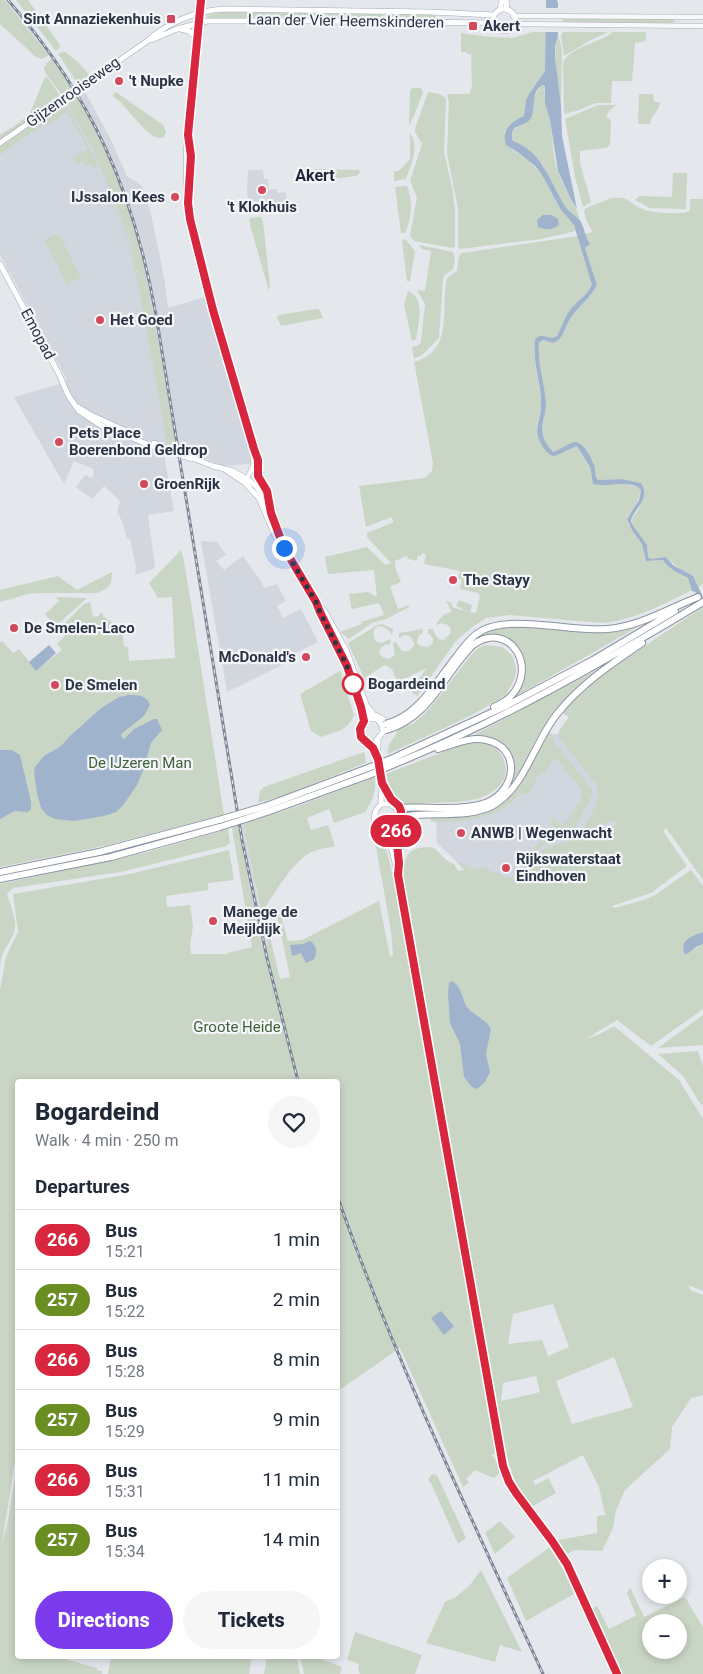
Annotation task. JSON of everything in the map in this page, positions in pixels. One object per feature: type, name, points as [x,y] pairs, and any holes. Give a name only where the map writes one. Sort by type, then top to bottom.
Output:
[{"type":"highway","points":[[417,755],[490,722],[561,686],[660,628],[701,598]]},
{"type":"highway","points":[[385,725],[402,717],[416,707],[468,641],[487,629],[509,624],[594,629],[616,628],[643,621],[701,598]]},
{"type":"highway","points":[[0,879],[111,857],[266,809],[368,772],[470,724],[593,660],[701,598]]},
{"type":"highway","points":[[400,812],[471,812],[482,810],[498,802],[516,784],[544,732],[572,697],[591,679],[648,639],[660,628]]},
{"type":"highway","points":[[385,725],[407,722],[421,710],[473,645],[486,638],[504,640],[514,646],[521,658],[523,670],[520,683],[513,694],[506,700],[470,724]]},
{"type":"highway","points":[[391,762],[469,740],[484,739],[497,744],[505,752],[510,763],[511,773],[508,784],[502,792],[483,804],[411,808],[400,812]]},
{"type":"highway","points":[[0,872],[99,852],[219,824]]},
{"type":"main road","points":[[502,0],[500,10],[494,15],[494,24],[497,28],[503,30],[509,29],[513,24],[513,16],[508,10],[506,0]]},
{"type":"main road","name":"Laan der Vier Heemskinderen","points":[[199,13],[225,9],[430,12],[494,15]]},
{"type":"main road","points":[[500,10],[508,10]]},
{"type":"main road","name":"Gijzenrooiseweg","points":[[0,143],[168,26],[199,13]]},
{"type":"main road","name":"Laan der Vier Heemskinderen","points":[[198,22],[220,20],[322,20],[494,24]]},
{"type":"main road","name":"Gijzenrooiseweg","points":[[146,42],[198,22]]},
{"type":"main road","points":[[177,29],[189,31],[196,38]]},
{"type":"main road","name":"Emopad","points":[[0,264],[80,412],[100,425],[167,452],[224,470],[233,471],[246,481]]},
{"type":"main road","points":[[246,481],[263,496],[284,548]]},
{"type":"main road","points":[[246,481],[259,498],[275,537],[284,548],[316,602],[347,666],[369,718],[385,725],[384,736],[377,740],[368,740],[362,736]]},
{"type":"main road","points":[[369,718],[363,729],[362,736],[363,740],[370,744],[378,759]]},
{"type":"main road","points":[[377,740],[378,759],[386,803]]},
{"type":"main road","points":[[382,783],[382,793],[386,803],[400,812],[394,825],[399,863],[398,875]]},
{"type":"main road","points":[[386,803],[378,812],[377,824],[388,834],[398,875],[503,1466],[509,1482],[516,1493],[567,1564],[617,1674]]},
{"type":"main road","points":[[376,818],[384,825],[394,825]]},
{"type":"street","points":[[199,13],[185,168],[186,194],[200,262],[258,460],[258,476],[267,491],[269,508]]},
{"type":"street","points":[[513,16],[703,17]]},
{"type":"street","points":[[513,24],[703,26]]},
{"type":"street","points":[[246,481],[253,466],[254,449]]},
{"type":"shaded area","points":[[83,88],[111,140],[127,176],[142,186],[151,214],[164,277],[168,308],[205,297],[224,331],[262,463],[224,466],[162,443],[174,511],[148,515],[155,568],[135,575],[136,567],[130,539],[127,539],[122,521],[117,512],[120,501],[104,486],[92,499],[76,487],[85,475],[92,478],[94,474],[93,469],[74,461],[64,484],[14,397],[67,380],[0,255],[0,146]]},
{"type":"shaded area","name":"'t Klokhuis","points":[[248,170],[263,170],[264,179],[268,179],[269,189],[277,189],[278,193],[286,192],[287,204],[277,205],[277,208],[250,212],[247,191]]},
{"type":"shaded area","points":[[201,541],[217,542],[226,555],[216,561],[224,570],[243,556],[264,588],[277,584],[286,601],[277,606],[283,618],[301,609],[318,642],[287,657],[288,662],[227,692]]},
{"type":"shaded area","points":[[549,734],[560,734],[593,771],[623,826],[511,893],[458,863],[437,843],[436,822],[441,819],[497,807]]},
{"type":"shaded area","points":[[243,824],[263,924],[288,1029],[282,1032],[256,925],[238,825]]},
{"type":"green space","points":[[0,0],[5,0],[49,55],[42,59],[36,57],[0,24]]},
{"type":"green space","points":[[16,0],[28,0],[60,45],[56,51]]},
{"type":"green space","points":[[221,12],[318,12],[319,17],[210,19],[207,17],[207,15]]},
{"type":"green space","points":[[326,14],[382,14],[387,20],[326,20]]},
{"type":"green space","points":[[435,14],[436,21],[390,19],[386,15]]},
{"type":"green space","points":[[563,18],[673,19],[675,21],[674,24],[563,23]]},
{"type":"green space","points":[[532,32],[546,32],[545,71],[526,100],[524,116],[509,125],[504,133],[510,148],[526,158],[542,175],[561,210],[574,225],[576,231],[541,239],[460,249],[458,246],[458,208],[447,154],[449,102],[447,94],[470,94],[472,85],[471,54],[461,52],[461,33],[513,38]]},
{"type":"green space","points":[[563,32],[608,32],[564,56],[561,36]]},
{"type":"green space","points":[[613,32],[646,32],[646,41],[635,43],[632,81],[612,81],[611,103],[596,103],[564,114],[563,62],[573,52]]},
{"type":"green space","points":[[558,35],[562,50],[561,106],[555,62]]},
{"type":"green space","points":[[65,52],[79,63],[90,76],[78,84],[58,54]]},
{"type":"green space","points":[[52,59],[72,89],[62,95],[46,74],[44,68]]},
{"type":"green space","points":[[45,77],[47,77],[61,97],[0,140],[0,135],[19,123],[30,113]]},
{"type":"green space","points":[[541,85],[545,86],[545,100],[556,165],[580,220],[565,207],[543,165],[523,146],[513,141],[512,131],[531,117],[533,99]]},
{"type":"green space","points":[[412,88],[421,88],[423,93],[409,127],[410,91]]},
{"type":"green space","points":[[116,92],[163,125],[166,132],[164,137],[158,138],[145,129],[113,97],[113,94]]},
{"type":"green space","points":[[428,92],[440,94],[446,98],[444,152],[455,210],[455,247],[452,248],[414,241],[410,236],[417,197],[410,181],[422,144],[415,129]]},
{"type":"green space","points":[[76,94],[112,165],[133,222],[149,293],[177,450],[167,444],[132,245],[95,153],[66,101]]},
{"type":"green space","points":[[639,94],[653,94],[654,102],[660,102],[650,124],[638,123]]},
{"type":"green space","points":[[64,102],[99,166],[93,168],[90,164],[86,165],[84,161],[77,164],[74,157],[88,149],[67,112],[46,126],[44,124],[0,155],[0,146]]},
{"type":"green space","points":[[598,105],[617,105],[606,116],[611,120],[610,145],[606,148],[580,151],[580,163],[591,202],[583,207],[575,177],[565,119]]},
{"type":"green space","points":[[410,133],[413,138],[414,156],[406,179],[394,181],[394,172],[400,170],[410,159]]},
{"type":"green space","points":[[304,169],[359,170],[360,173],[356,176],[306,182]]},
{"type":"green space","points":[[673,173],[687,173],[686,209],[650,208],[635,200],[639,196],[672,197]]},
{"type":"green space","points":[[407,186],[411,203],[410,215],[405,233],[401,233],[395,187]]},
{"type":"green space","points":[[612,198],[627,199],[642,209],[673,213],[690,211],[690,199],[703,199],[703,584],[698,587],[688,574],[666,557],[651,559],[648,557],[647,545],[632,524],[633,517],[641,503],[643,486],[621,479],[598,480],[579,442],[553,452],[543,435],[542,427],[546,404],[539,358],[539,342],[544,340],[552,343],[557,341],[564,333],[573,314],[597,285],[585,248],[589,244],[584,234],[593,232],[586,220],[584,211],[586,208]]},
{"type":"green space","points":[[109,205],[115,208],[132,250],[164,442],[130,247],[114,208]]},
{"type":"green space","points":[[261,217],[270,285],[269,291],[249,221],[250,218]]},
{"type":"green space","points":[[54,235],[61,237],[81,278],[67,284],[44,240]]},
{"type":"green space","points":[[578,236],[592,285],[570,310],[557,336],[535,340],[534,348],[541,405],[537,428],[538,436],[555,456],[577,446],[590,467],[593,484],[622,483],[638,487],[641,490],[636,506],[627,517],[628,523],[642,544],[646,561],[664,560],[672,569],[690,580],[692,590],[648,611],[613,622],[601,623],[510,615],[486,618],[456,641],[417,696],[410,691],[427,668],[397,682],[392,669],[385,665],[364,678],[348,643],[382,624],[393,629],[392,635],[384,627],[380,626],[373,632],[377,642],[382,643],[390,639],[390,644],[380,649],[379,653],[383,658],[389,659],[395,655],[393,644],[395,641],[402,651],[408,651],[414,646],[411,637],[405,635],[399,638],[399,633],[422,629],[423,632],[418,637],[417,643],[428,647],[433,643],[433,638],[428,633],[428,629],[433,629],[439,639],[443,640],[450,634],[451,629],[448,625],[436,624],[444,614],[452,612],[446,601],[452,603],[452,607],[469,612],[456,606],[459,600],[472,605],[470,612],[476,613],[480,596],[478,593],[460,589],[462,580],[458,578],[460,571],[424,564],[426,554],[418,555],[417,561],[408,559],[407,556],[395,561],[396,570],[401,582],[390,586],[398,609],[409,605],[409,607],[386,619],[372,623],[349,639],[340,632],[362,624],[361,622],[384,615],[379,603],[352,609],[351,607],[349,594],[368,592],[377,597],[374,570],[328,574],[325,557],[367,547],[385,565],[391,563],[367,537],[367,533],[394,522],[391,517],[366,527],[359,486],[425,478],[432,471],[433,463],[414,362],[427,356],[441,338],[447,278],[457,271],[459,256],[462,253]]},
{"type":"green space","points":[[404,239],[415,251],[410,281],[407,281],[402,241]]},
{"type":"green space","points":[[419,245],[453,252],[455,259],[453,269],[444,276],[443,280],[439,338],[422,355],[414,359],[412,347],[419,345],[421,342],[425,304],[417,290],[425,291],[431,251],[422,249]]},
{"type":"green space","points":[[408,291],[417,300],[420,312],[416,339],[412,341],[404,304]]},
{"type":"green space","points":[[320,310],[323,318],[281,326],[277,318],[279,315]]},
{"type":"green space","name":"De IJzeren Man","points":[[181,550],[224,815],[104,846],[0,867],[0,643],[2,641],[13,653],[19,649],[36,670],[62,650],[57,644],[64,637],[63,632],[59,629],[84,604],[90,602],[93,617],[103,613],[103,616],[113,623],[110,625],[111,632],[122,630],[124,646],[128,647],[129,661],[175,658],[172,597],[158,598],[149,583]]},
{"type":"green space","points":[[112,572],[111,583],[106,589],[97,593],[28,594],[0,602],[0,590],[58,576],[77,590]]},
{"type":"green space","points":[[56,597],[87,598],[56,626],[45,614],[59,601]]},
{"type":"green space","name":"Groote Heide","points":[[703,607],[703,880],[666,828],[663,831],[687,866],[651,893],[612,906],[614,908],[655,895],[691,870],[703,886],[703,932],[686,940],[683,951],[687,953],[703,944],[703,1009],[651,1046],[617,1020],[586,1039],[614,1026],[679,1080],[703,1119],[703,1291],[688,1285],[690,1290],[703,1295],[703,1395],[691,1398],[672,1427],[670,1449],[625,1490],[616,1510],[613,1528],[602,1551],[576,1550],[566,1554],[558,1540],[597,1533],[597,1516],[605,1515],[599,1487],[583,1455],[533,1481],[535,1485],[547,1479],[547,1476],[556,1493],[531,1507],[518,1486],[509,1464],[499,1416],[497,1456],[495,1453],[492,1455],[497,1462],[500,1473],[494,1478],[475,1470],[466,1479],[469,1482],[463,1487],[400,1348],[340,1390],[340,1079],[15,1079],[15,1464],[2,1544],[15,1479],[15,1659],[65,1659],[97,1668],[97,1670],[102,1671],[102,1674],[0,1674],[0,990],[6,957],[18,932],[13,894],[130,874],[229,850],[234,880],[208,883],[208,890],[166,896],[167,907],[190,905],[193,926],[190,945],[191,954],[228,954],[252,947],[232,828],[238,825],[261,945],[268,945],[243,824],[290,809],[375,777],[373,796],[365,812],[334,823],[329,809],[307,818],[311,830],[328,825],[335,846],[314,851],[302,858],[283,880],[264,911],[280,979],[290,977],[275,906],[279,909],[288,941],[302,940],[379,901],[390,957],[393,954],[391,931],[373,830],[384,841],[394,880],[403,879],[404,864],[411,852],[415,849],[428,847],[435,849],[446,860],[454,864],[458,871],[464,870],[456,861],[473,869],[484,868],[505,877],[511,877],[545,848],[617,825],[614,820],[583,830],[597,802],[598,790],[596,784],[558,736],[560,729],[569,717],[561,712],[590,684]],"holes":[[[553,1304],[569,1347],[548,1356],[542,1340],[508,1344],[513,1314]],[[614,1357],[633,1407],[572,1424],[556,1381]],[[536,1376],[540,1392],[501,1401],[503,1383]]]},
{"type":"green space","points":[[650,620],[513,698],[523,661],[503,637],[467,645],[485,630],[516,625],[592,630]]},
{"type":"green space","points":[[486,645],[503,647],[513,657],[516,669],[515,678],[506,695],[472,715],[388,754],[390,743],[397,729],[412,724],[419,719],[435,702],[472,654],[478,648]]},
{"type":"green space","points":[[608,664],[561,706],[547,722],[517,775],[504,790],[513,776],[503,746],[468,738]]},
{"type":"green space","points":[[340,671],[354,715],[345,728],[321,737],[311,731],[300,694]]},
{"type":"green space","points":[[548,731],[551,733],[553,741],[592,789],[593,793],[573,832],[564,838],[547,843],[532,853],[530,851],[555,830],[550,821],[554,819],[561,825],[564,825],[580,802],[582,795],[581,789],[555,757],[544,774],[540,773],[528,794],[520,793],[503,809],[481,818],[469,820],[431,821],[430,815],[505,799]]},
{"type":"green space","points":[[477,742],[496,749],[504,759],[504,780],[496,789],[485,796],[462,802],[404,805],[394,799],[386,774],[458,746]]},
{"type":"green space","points":[[364,752],[366,763],[285,795],[258,803],[260,791],[264,787]]},
{"type":"green space","points":[[228,829],[230,843],[226,846],[121,872],[13,888],[7,894],[13,913],[15,929],[3,953],[0,970],[0,884],[147,852]]},
{"type":"green space","points":[[703,1015],[703,1045],[658,1048]]},
{"type":"green space","points":[[698,1051],[703,1066],[703,1104],[701,1105],[683,1076],[658,1054]]},
{"type":"green space","points":[[432,1474],[437,1475],[466,1538],[458,1544],[428,1480]]},
{"type":"green space","points":[[500,1521],[515,1537],[495,1554],[485,1533]]},
{"type":"green space","points":[[550,1547],[574,1594],[526,1621],[507,1578]]},
{"type":"green space","points":[[481,1570],[522,1652],[500,1645],[495,1662],[426,1643],[445,1602],[456,1597],[470,1585]]},
{"type":"green space","points":[[630,1587],[643,1614],[642,1659],[687,1659],[687,1614],[650,1614],[671,1604],[687,1604],[687,1600],[703,1627],[703,1674],[622,1674],[591,1609],[597,1606],[609,1629],[636,1615],[627,1593]]},
{"type":"green space","points":[[355,1632],[422,1655],[415,1674],[360,1674],[359,1664],[347,1660]]},
{"type":"green space","points":[[110,1659],[252,1659],[249,1674],[108,1674]]},
{"type":"green space","points":[[266,1659],[298,1659],[300,1674],[264,1674]]},
{"type":"green space","points":[[301,1659],[320,1659],[342,1667],[340,1674],[304,1674]]},
{"type":"water","points":[[546,0],[557,0],[558,3],[558,35],[555,58],[561,106],[562,136],[577,209],[558,171],[550,120],[545,103],[545,86],[543,85],[536,91],[531,118],[525,124],[515,128],[512,135],[513,141],[532,152],[539,160],[565,206],[581,222],[590,244],[585,248],[597,285],[573,314],[559,339],[552,343],[544,340],[539,342],[539,358],[546,404],[542,431],[547,444],[553,452],[575,442],[581,444],[595,467],[598,480],[621,479],[641,483],[644,488],[643,498],[631,520],[647,545],[648,557],[651,559],[666,557],[673,565],[693,576],[703,597],[703,604],[695,592],[692,591],[688,578],[671,569],[663,560],[646,561],[642,544],[627,519],[639,500],[641,490],[638,487],[627,484],[593,484],[590,467],[577,446],[552,456],[538,437],[537,429],[541,410],[541,398],[534,349],[535,340],[540,336],[552,338],[557,336],[570,310],[592,285],[574,225],[561,210],[535,166],[506,145],[505,139],[508,127],[524,116],[526,100],[545,71]]},
{"type":"water","points":[[543,215],[551,215],[558,219],[559,225],[549,229],[538,227],[537,220]]},
{"type":"water","points":[[49,645],[56,653],[36,671],[29,662]]},
{"type":"water","points":[[129,695],[144,697],[150,705],[144,716],[121,734],[122,738],[124,739],[134,729],[154,719],[157,719],[162,730],[151,743],[137,785],[116,812],[104,816],[74,821],[55,819],[47,815],[41,808],[37,793],[35,767],[44,756],[61,746],[100,709],[119,697]]},
{"type":"water","points":[[0,750],[12,750],[20,755],[31,809],[28,812],[15,811],[0,819]]},
{"type":"water","points":[[703,932],[703,944],[684,954],[685,942]]},
{"type":"water","points":[[310,941],[316,950],[313,960],[306,963],[301,953],[292,956],[290,945],[303,944]]},
{"type":"water","points":[[451,981],[459,988],[467,1007],[491,1029],[486,1054],[490,1072],[485,1082],[477,1089],[472,1087],[464,1077],[460,1044],[450,1023],[448,995],[449,983]]},
{"type":"water","points":[[441,1311],[454,1326],[444,1335],[431,1318]]},
{"type":"pier","points":[[543,8],[560,8],[560,32],[543,32]]},
{"type":"railway","points":[[8,0],[38,36],[86,109],[121,185],[135,226],[156,315],[242,840],[267,958],[297,1079]]},
{"type":"railway","points":[[340,1204],[360,1259],[409,1379],[543,1674]]},
{"type":"bus line","name":"266","points":[[201,0],[188,135],[191,156],[188,203],[200,262],[248,431],[258,456],[258,476],[267,491],[273,520],[284,548],[316,602],[347,666],[364,721],[360,729],[361,737],[373,748],[378,759],[382,783],[392,801],[399,806],[401,811],[400,820],[395,825],[399,863],[398,875],[503,1466],[509,1482],[516,1493],[567,1564],[617,1674]]},
{"type":"place","name":"Sint Annaziekenhuis","points":[[171,19]]},
{"type":"place","name":"Akert","points":[[473,26]]},
{"type":"place","name":"'t Nupke","points":[[119,81]]},
{"type":"place","name":"'t Klokhuis","points":[[262,190]]},
{"type":"place","name":"IJssalon Kees","points":[[175,197]]},
{"type":"place","name":"Het Goed","points":[[100,320]]},
{"type":"place","name":"Pets Place Boerenbond Geldrop","points":[[59,442]]},
{"type":"place","name":"GroenRijk","points":[[144,484]]},
{"type":"place","name":"The Stayy","points":[[453,580]]},
{"type":"place","name":"De Smelen-Laco","points":[[14,628]]},
{"type":"place","name":"McDonald's","points":[[306,657]]},
{"type":"place","name":"Bogardeind","points":[[353,684]]},
{"type":"place","name":"De Smelen","points":[[55,685]]},
{"type":"place","name":"ANWB | Wegenwacht","points":[[461,833]]},
{"type":"place","name":"Rijkswaterstaat Eindhoven","points":[[506,868]]},
{"type":"place","name":"Manege de Meijldijk","points":[[213,921]]},
{"type":"district","name":"Akert","points":[[315,175]]},
{"type":"route","points":[[284,548],[316,602],[347,666],[353,684]]}]
